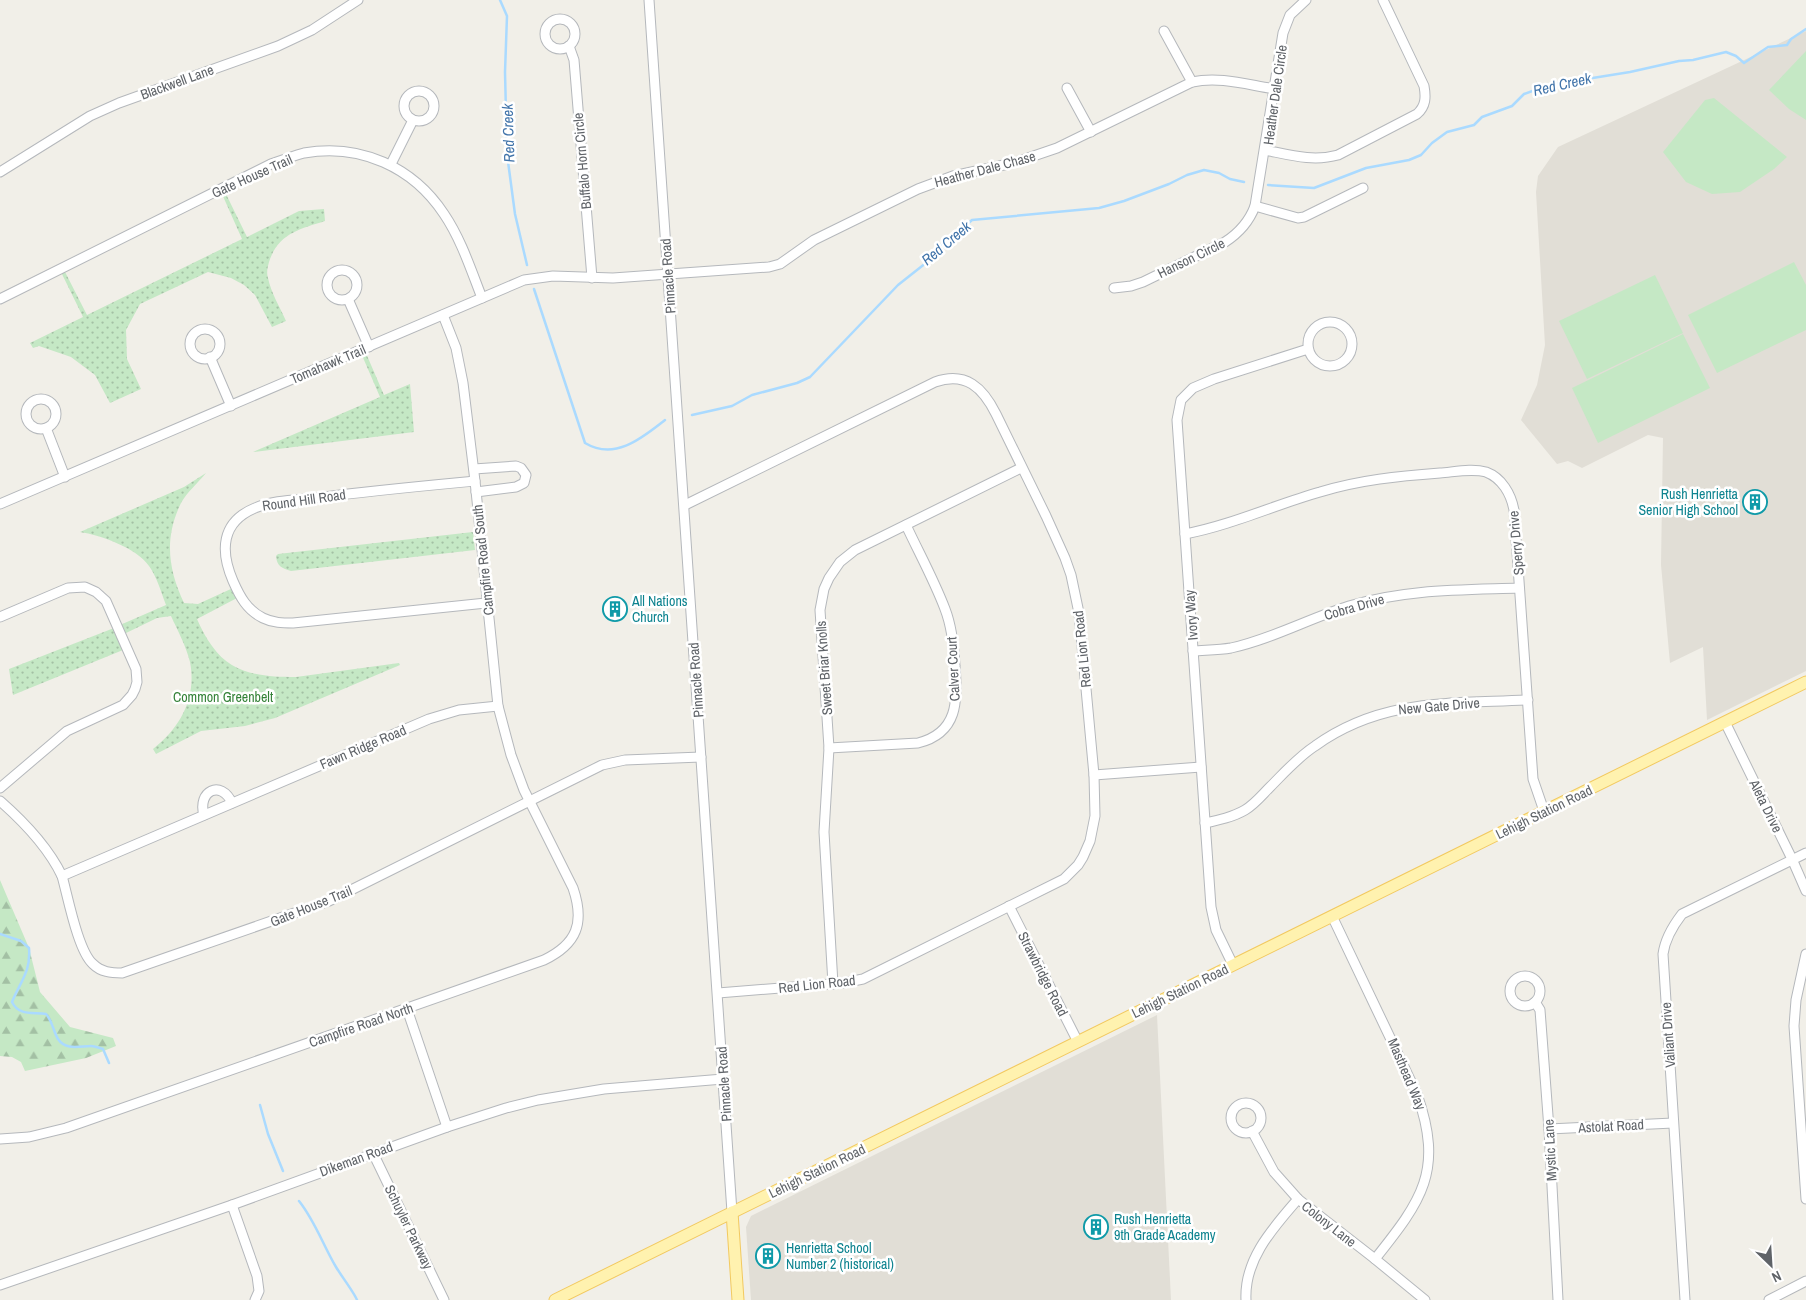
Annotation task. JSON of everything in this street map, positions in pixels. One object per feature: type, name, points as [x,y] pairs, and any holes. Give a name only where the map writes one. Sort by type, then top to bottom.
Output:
[{"type":"main road","name":"Lehigh Station Road","points":[[556,1300],[1806,682]]},
{"type":"main road","name":"Pinnacle Road","points":[[732,1212],[738,1300]]},
{"type":"street","name":"Blackwell Lane","points":[[0,172],[90,116],[119,103],[278,46],[312,30],[358,0]]},
{"type":"street","name":"Pinnacle Road","points":[[649,0],[732,1212]]},
{"type":"street","name":"Heather Dale Circle","points":[[1306,0],[1295,9],[1286,22],[1265,150],[1307,158],[1338,155],[1422,110],[1426,99],[1424,86],[1382,0]]},
{"type":"street","points":[[1164,32],[1192,82]]},
{"type":"street","name":"Buffalo Horn Circle","points":[[569,46],[574,60],[592,278]]},
{"type":"street","name":"Heather Dale Chase","points":[[668,274],[742,270],[780,264],[814,240],[930,183],[1031,158],[1057,148],[1192,82],[1203,79],[1219,79],[1275,89]]},
{"type":"street","points":[[1067,88],[1091,132]]},
{"type":"street","points":[[391,164],[413,120]]},
{"type":"street","name":"Hanson Circle","points":[[1114,288],[1143,282],[1232,238],[1247,223],[1255,206],[1265,150]]},
{"type":"street","name":"Gate House Trail","points":[[0,300],[271,164],[319,151],[360,155],[391,164],[419,184],[444,215],[461,248],[482,298]]},
{"type":"street","points":[[1255,206],[1298,218],[1304,217],[1363,188]]},
{"type":"street","name":"Tomahawk Trail","points":[[0,504],[532,278],[554,276],[592,278],[668,274]]},
{"type":"street","points":[[348,299],[369,347]]},
{"type":"street","name":"Campfire Road South","points":[[443,315],[460,364],[474,469],[486,603],[498,706],[511,756],[530,802]]},
{"type":"street","points":[[1326,321],[1341,324],[1347,328],[1353,341],[1349,356],[1338,365],[1330,366],[1316,361],[1308,349],[1308,341],[1314,328],[1326,321]]},
{"type":"street","name":"Ivory Way","points":[[1233,965],[1218,936],[1212,916],[1177,420],[1181,400],[1187,393],[1203,383],[1308,349]]},
{"type":"street","points":[[210,357],[231,406]]},
{"type":"street","name":"Red Lion Road","points":[[685,505],[935,382],[949,378],[971,383],[985,395],[996,414],[1056,537],[1071,575],[1079,613],[1094,774],[1095,816],[1090,841],[1078,865],[1064,879],[871,975],[853,982],[718,993]]},
{"type":"street","points":[[46,428],[65,477]]},
{"type":"street","points":[[474,469],[516,466],[521,468],[526,476],[524,483],[516,487],[476,492]]},
{"type":"street","name":"Sweet Briar Knolls","points":[[833,984],[824,832],[829,748],[820,621],[821,599],[824,588],[834,570],[855,550],[1022,468]]},
{"type":"street","name":"Sperry Drive","points":[[1185,534],[1237,521],[1277,505],[1344,485],[1413,475],[1479,471],[1498,479],[1510,495],[1512,503],[1533,779],[1544,811]]},
{"type":"street","name":"Round Hill Road","points":[[475,480],[262,505],[247,512],[233,524],[224,543],[224,553],[231,577],[245,605],[263,618],[271,621],[293,623],[486,603]]},
{"type":"street","name":"Calver Court","points":[[829,748],[927,741],[943,730],[954,712],[957,688],[950,624],[941,600],[906,525]]},
{"type":"street","points":[[0,617],[68,588],[79,586],[90,589],[102,596],[109,606],[137,675],[132,696],[123,706],[67,731],[0,788]]},
{"type":"street","name":"Cobra Drive","points":[[1193,651],[1219,650],[1248,643],[1349,606],[1383,597],[1440,590],[1519,588]]},
{"type":"street","name":"New Gate Drive","points":[[1205,823],[1227,818],[1244,810],[1258,800],[1300,758],[1315,746],[1352,724],[1374,716],[1414,706],[1528,700]]},
{"type":"street","name":"Fawn Ridge Road","points":[[62,876],[429,719],[459,710],[498,706]]},
{"type":"street","name":"Aleta Drive","points":[[1725,722],[1806,891]]},
{"type":"street","name":"Gate House Trail","points":[[0,801],[34,835],[62,876],[86,956],[93,965],[104,971],[122,973],[329,901],[589,772],[614,762],[639,758],[701,756]]},
{"type":"street","points":[[1094,774],[1201,767]]},
{"type":"street","points":[[204,815],[202,803],[204,796],[210,792],[219,790],[225,792],[232,803]]},
{"type":"street","name":"Campfire Road North","points":[[0,1139],[29,1137],[66,1128],[407,1009],[557,954],[567,946],[579,922],[578,901],[530,802]]},
{"type":"street","name":"Valiant Drive","points":[[1685,1300],[1663,954],[1668,934],[1675,923],[1687,911],[1806,853]]},
{"type":"street","name":"Strawbridge Road","points":[[1009,906],[1078,1042]]},
{"type":"street","name":"Masthead Way","points":[[1332,916],[1414,1087],[1424,1114],[1428,1132],[1429,1151],[1423,1186],[1416,1203],[1404,1222],[1375,1259]]},
{"type":"street","points":[[1806,954],[1804,975],[1796,1000],[1794,1026],[1806,1199]]},
{"type":"street","name":"Mystic Lane","points":[[1535,1002],[1540,1010],[1558,1300]]},
{"type":"street","points":[[407,1009],[447,1127]]},
{"type":"street","name":"Dikeman Road","points":[[0,1285],[232,1205],[447,1127],[506,1108],[570,1094],[632,1086],[723,1079]]},
{"type":"street","name":"Astolat Road","points":[[1548,1129],[1673,1123]]},
{"type":"street","name":"Colony Lane","points":[[1252,1131],[1274,1172],[1298,1199],[1425,1300]]},
{"type":"street","name":"Schuyler Parkway","points":[[373,1153],[444,1300]]},
{"type":"street","points":[[1246,1300],[1249,1277],[1259,1249],[1271,1231],[1298,1199]]},
{"type":"street","points":[[232,1205],[257,1276],[259,1291],[255,1300]]},
{"type":"street","points":[[1769,1300],[1806,1281]]},
{"type":"shaded area","points":[[1806,31],[1806,671],[1707,720],[1703,647],[1670,663],[1661,565],[1663,438],[1648,435],[1582,468],[1568,461],[1557,464],[1521,420],[1537,385],[1545,345],[1536,192],[1538,176],[1558,147]]},
{"type":"shaded area","points":[[1157,1015],[1171,1300],[751,1300],[746,1227],[751,1216]]},
{"type":"green space","points":[[1806,51],[1806,120],[1789,109],[1769,90]]},
{"type":"green space","points":[[1714,98],[1787,157],[1774,169],[1740,192],[1712,194],[1686,182],[1663,152],[1705,100]]},
{"type":"green space","points":[[225,192],[247,237],[299,211],[324,209],[325,221],[292,233],[279,243],[270,259],[267,271],[269,284],[286,321],[272,327],[255,295],[244,285],[231,278],[208,272],[140,304],[126,330],[127,359],[141,389],[110,403],[95,375],[71,357],[39,346],[33,348],[30,343],[83,317],[60,270],[63,268],[87,315],[242,239],[222,194]]},
{"type":"green space","points":[[1794,262],[1806,285],[1806,330],[1717,373],[1688,315]]},
{"type":"green space","points":[[1655,275],[1683,333],[1587,379],[1559,321]]},
{"type":"green space","points":[[1683,334],[1710,388],[1598,443],[1572,388]]},
{"type":"green space","points":[[365,351],[384,395],[410,384],[414,432],[253,452],[380,397],[361,353]]},
{"type":"green space","name":"Common Greenbelt","points":[[206,473],[189,491],[181,503],[172,529],[170,553],[174,578],[184,603],[198,604],[233,588],[237,598],[197,619],[208,640],[220,656],[239,669],[261,675],[284,677],[399,663],[400,665],[275,718],[245,726],[201,731],[156,754],[153,749],[171,732],[184,711],[188,700],[192,675],[186,650],[171,616],[157,618],[124,634],[120,625],[166,605],[157,580],[143,559],[127,548],[107,539],[80,532],[184,487]]},
{"type":"green space","points":[[473,532],[475,550],[291,571],[280,566],[276,556],[278,554]]},
{"type":"green space","points":[[114,628],[123,650],[13,695],[9,669]]},
{"type":"green space","points":[[0,880],[29,948],[40,992],[70,1027],[113,1038],[116,1046],[86,1058],[25,1071],[21,1062],[12,1057],[0,1056]]},
{"type":"waterway","name":"Red Creek","points":[[500,0],[507,16],[505,72],[507,154],[515,214],[527,265]]},
{"type":"waterway","name":"Red Creek","points":[[1268,185],[1314,188],[1366,168],[1409,160],[1421,155],[1432,143],[1447,132],[1474,125],[1482,117],[1512,106],[1524,94],[1549,85],[1630,72],[1726,52],[1736,56],[1744,63],[1768,47],[1787,45],[1791,39],[1806,29]]},
{"type":"waterway","name":"Red Creek","points":[[692,415],[732,406],[752,395],[797,383],[810,377],[898,285],[936,255],[943,242],[953,237],[972,220],[1099,208],[1124,201],[1204,170],[1244,182]]},
{"type":"waterway","name":"Red Creek","points":[[534,289],[585,443],[607,450],[628,445],[647,434],[665,420]]},
{"type":"waterway","points":[[0,934],[21,941],[29,948],[27,970],[12,1002],[18,1010],[46,1014],[61,1043],[69,1046],[92,1046],[103,1049],[109,1063]]},
{"type":"waterway","points":[[260,1105],[268,1134],[283,1171]]},
{"type":"waterway","points":[[299,1201],[357,1300]]},
{"type":"place","name":"Rush Henrietta Senior High School","points":[[1755,502]]},
{"type":"place","name":"All Nations Church","points":[[615,609]]},
{"type":"place","name":"Rush Henrietta 9th Grade Academy","points":[[1096,1227]]},
{"type":"place","name":"Henrietta School Number 2 (historical)","points":[[768,1256]]}]
